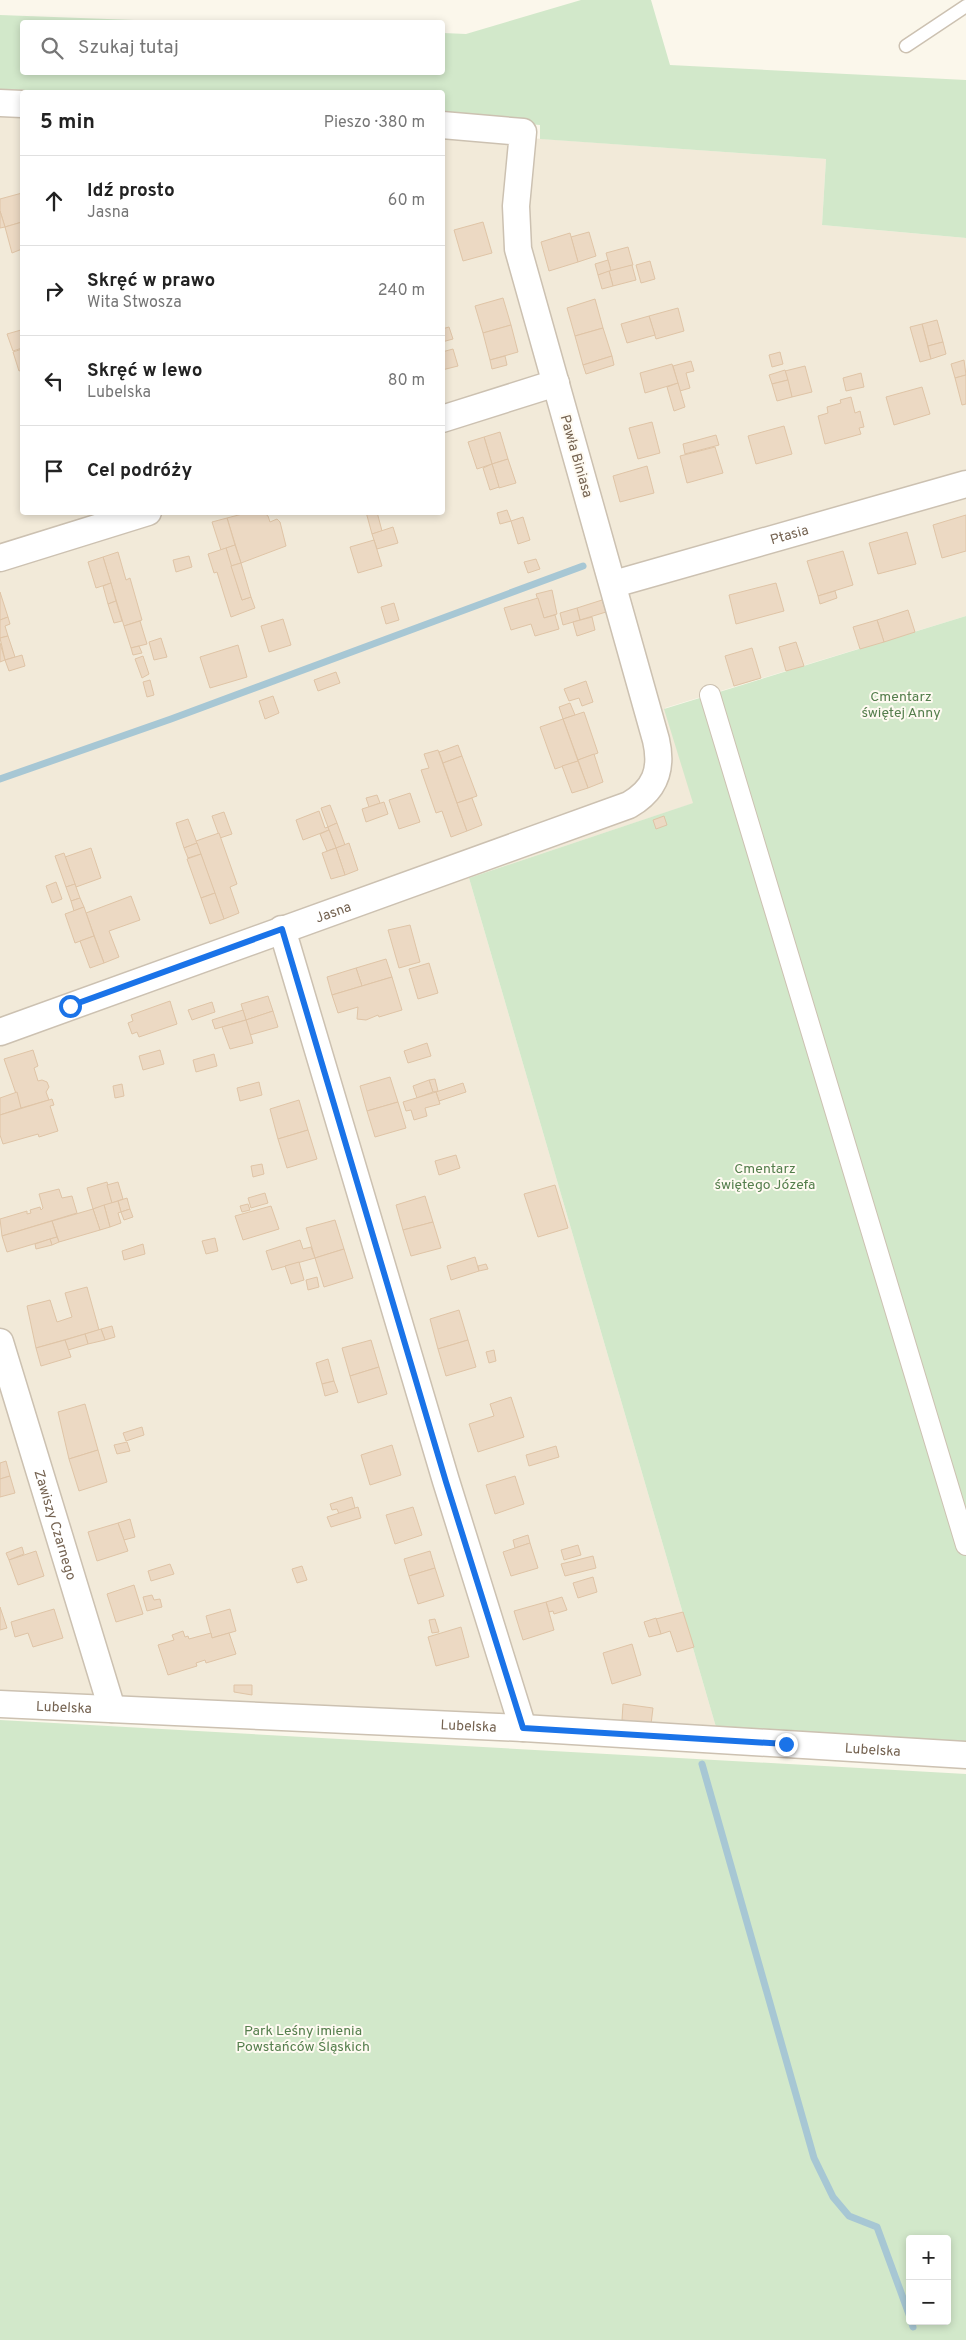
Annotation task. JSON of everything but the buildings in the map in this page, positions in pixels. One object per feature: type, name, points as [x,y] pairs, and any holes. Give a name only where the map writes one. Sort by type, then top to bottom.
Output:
[{"type":"street","points":[[0,103],[20,104]]},
{"type":"street","name":"Pawła Biniasa","points":[[445,125],[522,132],[516,206],[518,249],[614,584],[659,751],[656,778]]},
{"type":"street","points":[[445,418],[556,384]]},
{"type":"street","name":"Ptasia","points":[[614,584],[966,484]]},
{"type":"street","points":[[0,558],[138,515]]},
{"type":"street","points":[[710,695],[966,1545]]},
{"type":"street","name":"Jasna","points":[[0,1032],[628,805],[650,790],[656,778]]},
{"type":"street","points":[[282,929],[440,1463],[523,1728]]},
{"type":"street","name":"Zawiszy Czarnego","points":[[0,1342],[112,1709]]},
{"type":"street","name":"Lubelska","points":[[0,1704],[523,1728],[966,1755]]},
{"type":"lane","points":[[906,46],[966,6]]},
{"type":"shaded area","points":[[0,111],[20,112],[20,515],[445,515],[445,132],[826,159],[822,225],[966,238],[966,616],[665,708],[694,803],[469,878],[718,1734],[0,1692]]},
{"type":"green space","points":[[581,0],[651,0],[670,65],[966,80],[966,238],[822,225],[826,159],[540,139],[540,125],[445,117],[445,90],[20,90],[20,92],[0,92],[0,15],[134,20],[20,20],[20,75],[445,75],[445,33],[466,34]]},
{"type":"green space","name":"Cmentarz świętego Józefa","points":[[966,616],[966,1746],[718,1734],[469,878],[693,803],[664,709]]},
{"type":"green space","name":"Park Leśny imienia Powstańców Śląskich","points":[[0,1720],[966,1774],[966,2340],[0,2340]]},
{"type":"waterway","points":[[0,779],[171,719],[583,566]]},
{"type":"waterway","points":[[702,1764],[814,2158],[833,2197],[849,2216],[877,2227],[906,2306]]},
{"type":"route","points":[[70,1006],[282,929],[446,1482],[523,1728],[786,1744]]},
{"type":"park label","name":"Cmentarz świętej Anny","points":[[901,704]]}]
